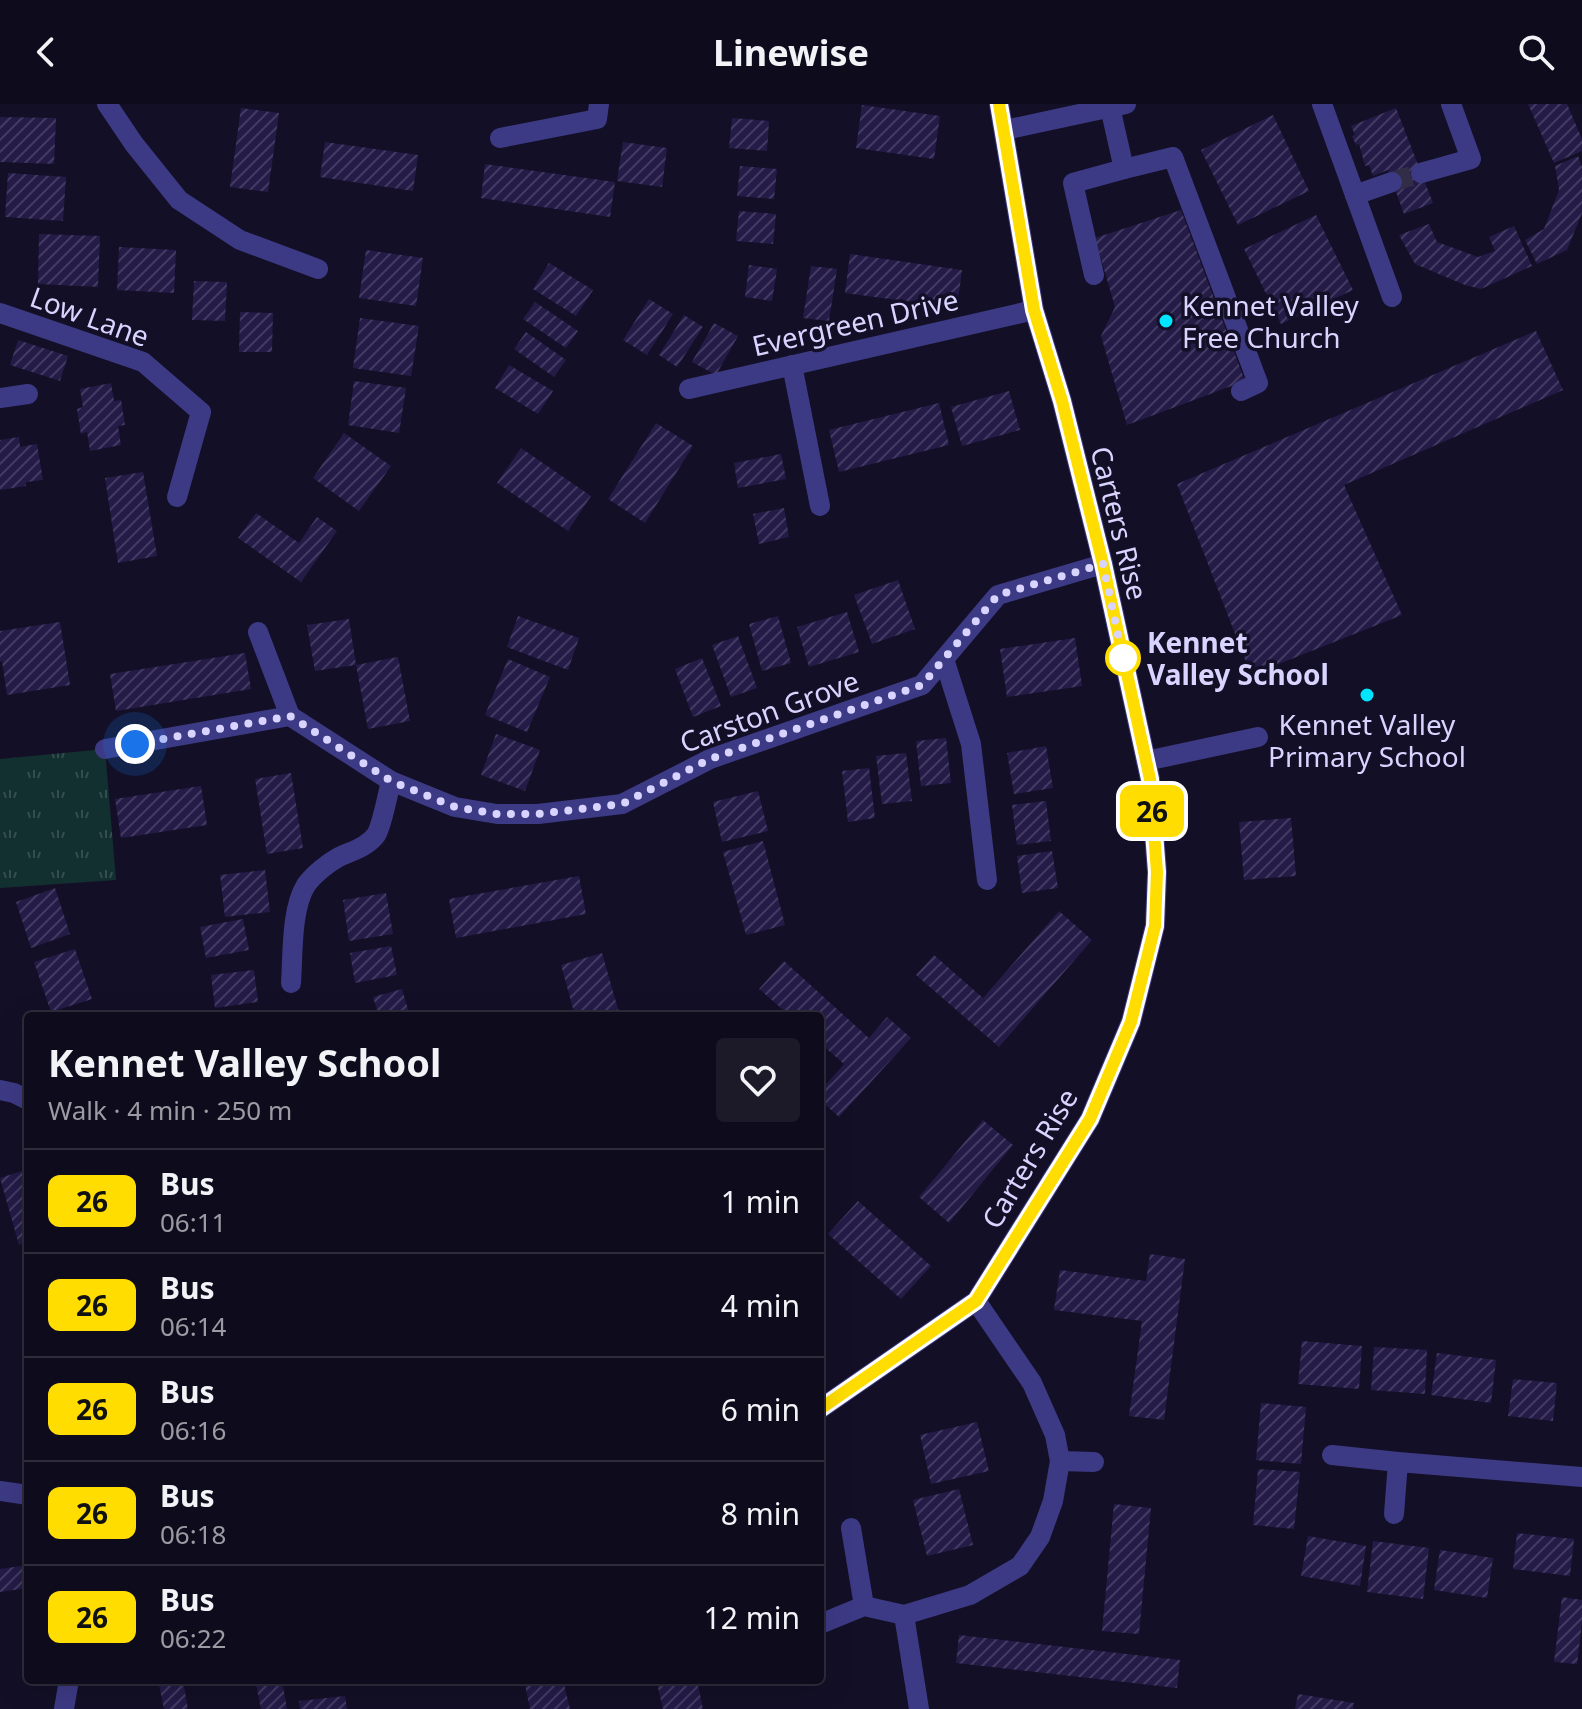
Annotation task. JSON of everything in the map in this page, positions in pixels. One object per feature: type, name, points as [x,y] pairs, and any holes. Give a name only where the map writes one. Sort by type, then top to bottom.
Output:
[{"type":"street","points":[[107,104],[179,200],[240,240],[318,269]]},
{"type":"street","points":[[500,138],[597,119],[599,104]]},
{"type":"street","name":"Carters Rise","points":[[824,1401],[976,1301],[1090,1119],[1131,1022],[1155,926],[1157,872],[1150,779],[1103,564],[1062,401],[1034,310],[999,104]]},
{"type":"street","points":[[1322,104],[1392,297]]},
{"type":"street","points":[[1421,173],[1471,159],[1451,104]]},
{"type":"street","points":[[1005,130],[1118,106],[1124,169]]},
{"type":"street","points":[[1094,275],[1073,183],[1173,157],[1258,383],[1241,391]]},
{"type":"street","points":[[1355,195],[1392,182]]},
{"type":"street","name":"Evergreen Drive","points":[[689,389],[1034,310]]},
{"type":"street","name":"Low Lane","points":[[0,313],[143,362],[201,412],[177,497]]},
{"type":"street","points":[[792,365],[820,506]]},
{"type":"street","points":[[0,398],[28,394]]},
{"type":"street","name":"Carston Grove","points":[[290,716],[391,781],[455,807],[497,814],[538,814],[622,804],[710,759],[922,685],[998,595],[1103,564]]},
{"type":"street","points":[[105,749],[290,716],[258,632]]},
{"type":"street","points":[[944,659],[971,744],[987,880]]},
{"type":"street","points":[[1146,761],[1258,737]]},
{"type":"street","points":[[291,983],[295,922],[306,885],[337,858],[360,849],[377,834],[391,781]]},
{"type":"street","points":[[0,1090],[24,1098]]},
{"type":"street","points":[[824,1622],[864,1606],[904,1615],[970,1595],[1020,1566],[1040,1537],[1053,1501],[1060,1461],[1055,1435],[1032,1383],[976,1301]]},
{"type":"street","points":[[1332,1455],[1582,1477]]},
{"type":"street","points":[[1060,1461],[1094,1462]]},
{"type":"street","points":[[1394,1514],[1398,1462]]},
{"type":"street","points":[[0,1491],[24,1494]]},
{"type":"street","points":[[851,1528],[864,1606]]},
{"type":"street","points":[[904,1615],[919,1709]]},
{"type":"street","points":[[64,1709],[68,1684]]},
{"type":"green space","points":[[105,749],[116,880],[0,888],[0,759]]},
{"type":"building","points":[[1528,104],[1567,104],[1582,139],[1582,151],[1554,163]]},
{"type":"building","points":[[862,105],[940,116],[934,159],[856,148]]},
{"type":"building","points":[[241,108],[279,113],[268,192],[230,187]]},
{"type":"building","points":[[1396,108],[1433,203],[1404,214],[1388,170],[1373,176],[1369,165],[1365,166],[1351,126]]},
{"type":"building","points":[[1273,115],[1309,191],[1238,225],[1201,150]]},
{"type":"building","points":[[0,117],[56,118],[54,164],[0,162]]},
{"type":"building","points":[[732,118],[769,121],[767,151],[729,148]]},
{"type":"building","points":[[325,142],[418,155],[413,191],[320,177]]},
{"type":"building","points":[[623,142],[667,148],[662,187],[617,181]]},
{"type":"building","points":[[1578,156],[1582,167],[1582,213],[1567,250],[1537,264],[1525,240],[1544,229],[1559,190],[1555,166]]},
{"type":"building","points":[[485,164],[615,182],[610,217],[481,198]]},
{"type":"building","points":[[740,166],[777,169],[774,199],[737,196]]},
{"type":"building","points":[[8,173],[66,177],[63,221],[5,217]]},
{"type":"building","name":"Kennet Valley Free Church","points":[[1181,210],[1245,381],[1127,425],[1101,336],[1115,307],[1095,238]]},
{"type":"building","points":[[739,211],[776,214],[773,244],[736,241]]},
{"type":"building","points":[[1316,215],[1353,290],[1281,324],[1244,249]]},
{"type":"building","points":[[1429,224],[1437,242],[1478,257],[1495,251],[1489,237],[1514,226],[1532,266],[1481,289],[1465,285],[1415,264],[1399,235]]},
{"type":"building","points":[[39,234],[100,236],[98,287],[38,284]]},
{"type":"building","points":[[119,247],[176,250],[174,293],[117,290]]},
{"type":"building","points":[[366,250],[423,258],[416,306],[359,298]]},
{"type":"building","points":[[850,254],[962,270],[957,308],[845,293]]},
{"type":"building","points":[[549,263],[593,290],[576,316],[533,289]]},
{"type":"building","points":[[749,265],[777,269],[772,301],[745,297]]},
{"type":"building","points":[[811,266],[837,269],[829,321],[803,318]]},
{"type":"building","points":[[194,281],[227,282],[225,321],[192,320]]},
{"type":"building","points":[[649,299],[673,314],[647,355],[623,340]]},
{"type":"building","points":[[535,302],[578,331],[566,348],[523,319]]},
{"type":"building","points":[[240,312],[273,313],[272,352],[239,352]]},
{"type":"building","points":[[684,315],[703,327],[677,367],[659,355]]},
{"type":"building","points":[[360,318],[419,326],[411,376],[353,368]]},
{"type":"building","points":[[714,323],[738,336],[716,375],[692,362]]},
{"type":"building","name":"Kennet Valley Primary School","points":[[1536,331],[1563,390],[1344,485],[1402,615],[1251,675],[1177,484]]},
{"type":"building","points":[[526,332],[566,360],[554,377],[514,349]]},
{"type":"building","points":[[18,340],[68,356],[60,381],[10,365]]},
{"type":"building","points":[[509,365],[553,391],[538,414],[495,388]]},
{"type":"building","points":[[354,381],[406,388],[399,433],[348,425]]},
{"type":"building","points":[[111,383],[114,401],[121,400],[125,425],[118,426],[121,445],[90,451],[87,432],[81,434],[77,409],[83,407],[80,389]]},
{"type":"building","points":[[1009,391],[1020,430],[962,446],[951,407]]},
{"type":"building","points":[[939,403],[949,445],[839,472],[829,430]]},
{"type":"building","points":[[656,423],[693,446],[645,523],[608,499]]},
{"type":"building","points":[[344,433],[391,466],[359,511],[313,478]]},
{"type":"building","points":[[19,437],[20,447],[37,444],[43,480],[0,490],[0,440]]},
{"type":"building","points":[[521,448],[591,496],[568,531],[497,483]]},
{"type":"building","points":[[781,454],[786,479],[738,488],[734,463]]},
{"type":"building","points":[[143,472],[157,556],[118,563],[105,478]]},
{"type":"building","points":[[784,508],[789,537],[759,544],[753,514]]},
{"type":"building","points":[[256,513],[299,543],[317,517],[337,531],[301,582],[238,538]]},
{"type":"building","points":[[898,580],[915,629],[872,644],[854,595]]},
{"type":"building","points":[[847,612],[859,652],[809,667],[797,627]]},
{"type":"building","points":[[518,616],[579,638],[568,670],[507,647]]},
{"type":"building","points":[[778,616],[791,663],[762,671],[749,624]]},
{"type":"building","points":[[349,619],[356,665],[315,671],[307,625]]},
{"type":"building","points":[[60,622],[70,685],[7,695],[0,662],[0,631]]},
{"type":"building","points":[[738,636],[757,688],[731,697],[712,645]]},
{"type":"building","points":[[1075,638],[1082,686],[1007,697],[1000,649]]},
{"type":"building","points":[[245,653],[251,689],[116,711],[110,674]]},
{"type":"building","points":[[398,657],[410,721],[368,729],[356,665]]},
{"type":"building","points":[[702,658],[721,706],[693,717],[675,669]]},
{"type":"building","points":[[508,659],[550,677],[527,732],[485,715]]},
{"type":"building","points":[[496,734],[540,750],[525,791],[481,775]]},
{"type":"building","points":[[946,738],[951,783],[921,786],[916,741]]},
{"type":"building","points":[[1046,746],[1053,788],[1014,794],[1007,753]]},
{"type":"building","points":[[906,753],[912,801],[882,804],[876,756]]},
{"type":"building","points":[[869,768],[875,818],[848,822],[842,771]]},
{"type":"building","points":[[291,773],[303,848],[267,854],[255,779]]},
{"type":"building","points":[[201,786],[207,825],[121,838],[115,799]]},
{"type":"building","points":[[758,791],[768,831],[722,842],[713,802]]},
{"type":"building","points":[[1046,801],[1051,841],[1017,845],[1012,805]]},
{"type":"building","points":[[1291,818],[1296,876],[1244,880],[1239,822]]},
{"type":"building","points":[[763,841],[785,925],[746,935],[723,852]]},
{"type":"building","points":[[1052,851],[1058,888],[1022,893],[1017,856]]},
{"type":"building","points":[[265,870],[270,912],[225,917],[220,875]]},
{"type":"building","points":[[579,876],[586,914],[456,938],[449,899]]},
{"type":"building","points":[[55,888],[70,934],[31,948],[16,902]]},
{"type":"building","points":[[386,893],[393,934],[349,941],[343,900]]},
{"type":"building","points":[[1059,911],[1092,940],[999,1047],[916,975],[934,955],[983,998]]},
{"type":"building","points":[[243,919],[249,950],[206,958],[200,927]]},
{"type":"building","points":[[391,946],[397,975],[355,983],[350,953]]},
{"type":"building","points":[[75,949],[92,999],[51,1012],[34,962]]},
{"type":"building","points":[[602,953],[619,1012],[574,1012],[561,965]]},
{"type":"building","points":[[784,961],[869,1038],[887,1017],[911,1038],[839,1117],[824,1104],[824,1086],[844,1064],[824,1046],[824,1012],[785,1012],[759,989]]},
{"type":"building","points":[[254,970],[258,1002],[215,1008],[211,975]]},
{"type":"building","points":[[402,989],[409,1012],[378,1012],[373,997]]},
{"type":"building","points":[[983,1120],[1013,1145],[949,1223],[919,1197]]},
{"type":"building","points":[[24,1170],[24,1243],[19,1245],[0,1178]]},
{"type":"building","points":[[858,1201],[931,1266],[901,1299],[828,1234]]},
{"type":"building","points":[[1150,1254],[1185,1259],[1164,1420],[1129,1416],[1142,1321],[1054,1310],[1060,1270],[1146,1281]]},
{"type":"building","points":[[1302,1341],[1362,1346],[1359,1389],[1298,1384]]},
{"type":"building","points":[[1374,1347],[1427,1350],[1425,1394],[1371,1390]]},
{"type":"building","points":[[1437,1353],[1496,1360],[1491,1403],[1431,1395]]},
{"type":"building","points":[[1513,1379],[1557,1383],[1553,1421],[1508,1416]]},
{"type":"building","points":[[1261,1403],[1306,1407],[1301,1464],[1256,1460]]},
{"type":"building","points":[[977,1422],[989,1471],[931,1484],[920,1435]]},
{"type":"building","points":[[1258,1469],[1300,1472],[1294,1529],[1253,1525]]},
{"type":"building","points":[[959,1489],[973,1545],[927,1556],[913,1500]]},
{"type":"building","points":[[1114,1504],[1151,1508],[1139,1634],[1102,1631]]},
{"type":"building","points":[[1517,1533],[1574,1539],[1570,1576],[1513,1569]]},
{"type":"building","points":[[1308,1536],[1366,1546],[1360,1586],[1301,1576]]},
{"type":"building","points":[[1373,1541],[1429,1548],[1423,1599],[1367,1592]]},
{"type":"building","points":[[1440,1550],[1493,1558],[1487,1598],[1434,1590]]},
{"type":"building","points":[[24,1566],[24,1589],[0,1592],[0,1569]]},
{"type":"building","points":[[1562,1597],[1582,1600],[1577,1664],[1554,1662]]},
{"type":"building","points":[[959,1635],[1180,1660],[1177,1688],[956,1663]]},
{"type":"building","points":[[184,1684],[188,1709],[164,1709],[159,1685]]},
{"type":"building","points":[[256,1684],[283,1684],[287,1709],[261,1709]]},
{"type":"building","points":[[525,1684],[564,1684],[570,1709],[530,1709]]},
{"type":"building","points":[[657,1684],[698,1684],[703,1709],[663,1709]]},
{"type":"building","points":[[1298,1694],[1354,1703],[1353,1709],[1295,1709]]},
{"type":"building","points":[[345,1696],[347,1709],[300,1709],[299,1701]]},
{"type":"tunnel","points":[[1392,182],[1421,173]]},
{"type":"bus line","name":"26","points":[[824,1407],[976,1301],[1090,1119],[1131,1022],[1155,926],[1157,872],[1150,779],[1103,564],[1062,401],[1034,310],[999,104]]},
{"type":"place","name":"Kennet Valley Free Church","points":[[1166,321]]},
{"type":"place","name":"Kennet Valley School","points":[[1123,658]]},
{"type":"place","name":"Kennet Valley Primary School","points":[[1367,695]]},
{"type":"route","points":[[135,744],[290,716],[391,781],[455,807],[497,814],[538,814],[622,804],[710,759],[922,685],[998,595],[1103,564],[1123,658]]}]
